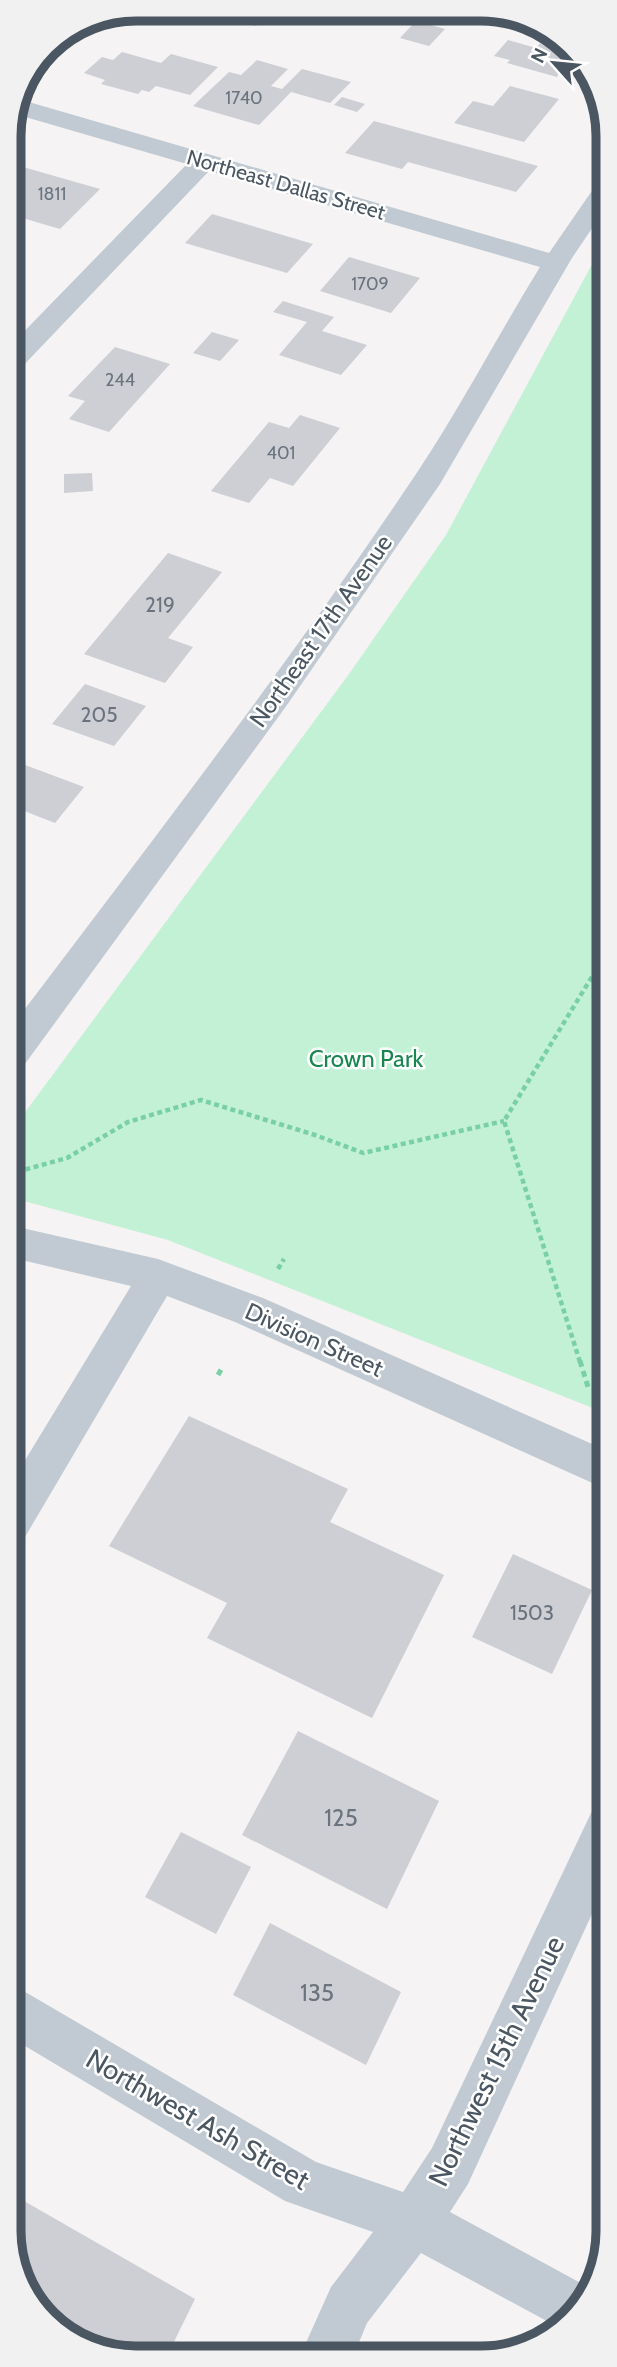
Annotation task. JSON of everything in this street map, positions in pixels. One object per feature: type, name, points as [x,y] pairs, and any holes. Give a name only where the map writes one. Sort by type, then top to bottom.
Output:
[{"type":"street","name":"Northeast Dallas Street","points":[[25,109],[554,263]]},
{"type":"street","points":[[21,351],[204,161]]},
{"type":"street","name":"Northeast 17th Avenue","points":[[21,1042],[303,660],[431,474],[554,263],[596,204]]},
{"type":"street","name":"Division Street","points":[[21,1244],[158,1276],[249,1310],[596,1466]]},
{"type":"street","points":[[21,1504],[158,1276]]},
{"type":"street","name":"Northwest 15th Avenue","points":[[331,2346],[349,2305],[414,2221],[450,2166],[596,1853]]},
{"type":"street","name":"Northwest Ash Street","points":[[21,2016],[303,2183],[414,2221],[569,2305]]},
{"type":"path","points":[[21,1171],[67,1158],[128,1122],[201,1100],[315,1135],[363,1153],[503,1121],[596,971]]},
{"type":"path","points":[[592,978],[596,980]]},
{"type":"path","points":[[503,1121],[588,1387]]},
{"type":"path","points":[[278,1269],[284,1259]]},
{"type":"path","points":[[218,1375],[222,1367]]},
{"type":"green space","name":"Crown Park","points":[[596,257],[596,1409],[168,1240],[21,1200],[21,1118],[349,674],[446,535]]},
{"type":"building","points":[[240,21],[261,21],[256,26]]},
{"type":"building","points":[[416,21],[445,29],[429,46],[400,38]]},
{"type":"building","points":[[508,40],[536,48],[543,40],[551,45],[567,60],[581,79],[559,73],[557,77],[507,63],[510,60],[494,56]]},
{"type":"building","points":[[122,52],[161,63],[171,54],[218,67],[190,95],[156,86],[149,92],[142,90],[138,94],[101,84],[105,80],[84,73],[102,57],[113,60]]},
{"type":"building","points":[[257,60],[288,69],[271,86],[282,89],[302,69],[351,82],[330,103],[291,92],[259,125],[193,106],[229,72],[241,75]]},
{"type":"building","points":[[510,86],[559,99],[524,142],[454,123],[473,101],[493,106]]},
{"type":"building","points":[[342,97],[365,104],[357,112],[334,105]]},
{"type":"building","points":[[374,121],[538,166],[516,192],[408,162],[402,169],[345,153]]},
{"type":"building","points":[[21,166],[100,189],[60,229],[21,218]]},
{"type":"building","points":[[212,214],[313,244],[287,273],[185,243]]},
{"type":"building","points":[[349,257],[420,278],[391,313],[320,291]]},
{"type":"building","points":[[283,301],[334,317],[322,331],[367,345],[341,375],[279,355],[307,322],[273,312]]},
{"type":"building","points":[[212,332],[239,340],[220,361],[193,353]]},
{"type":"building","points":[[115,347],[170,364],[109,432],[69,419],[85,401],[68,396]]},
{"type":"building","points":[[300,415],[340,428],[293,486],[270,478],[249,503],[211,491],[269,422],[289,428]]},
{"type":"building","points":[[92,473],[93,491],[64,493],[64,474]]},
{"type":"building","points":[[168,553],[222,572],[168,638],[193,647],[165,683],[84,654]]},
{"type":"building","points":[[85,684],[146,706],[114,746],[52,724]]},
{"type":"building","points":[[21,763],[84,787],[55,823],[21,810]]},
{"type":"building","points":[[189,1416],[348,1489],[330,1522],[444,1575],[372,1718],[207,1638],[227,1603],[109,1546]]},
{"type":"building","points":[[513,1554],[592,1590],[552,1674],[472,1637]]},
{"type":"building","points":[[298,1731],[439,1801],[387,1909],[242,1835]]},
{"type":"building","points":[[181,1832],[251,1867],[216,1934],[145,1897]]},
{"type":"building","points":[[270,1923],[401,1992],[366,2065],[233,1995]]},
{"type":"building","points":[[21,2199],[195,2299],[172,2346],[114,2344],[72,2327],[45,2301],[27,2268],[22,2246]]}]
